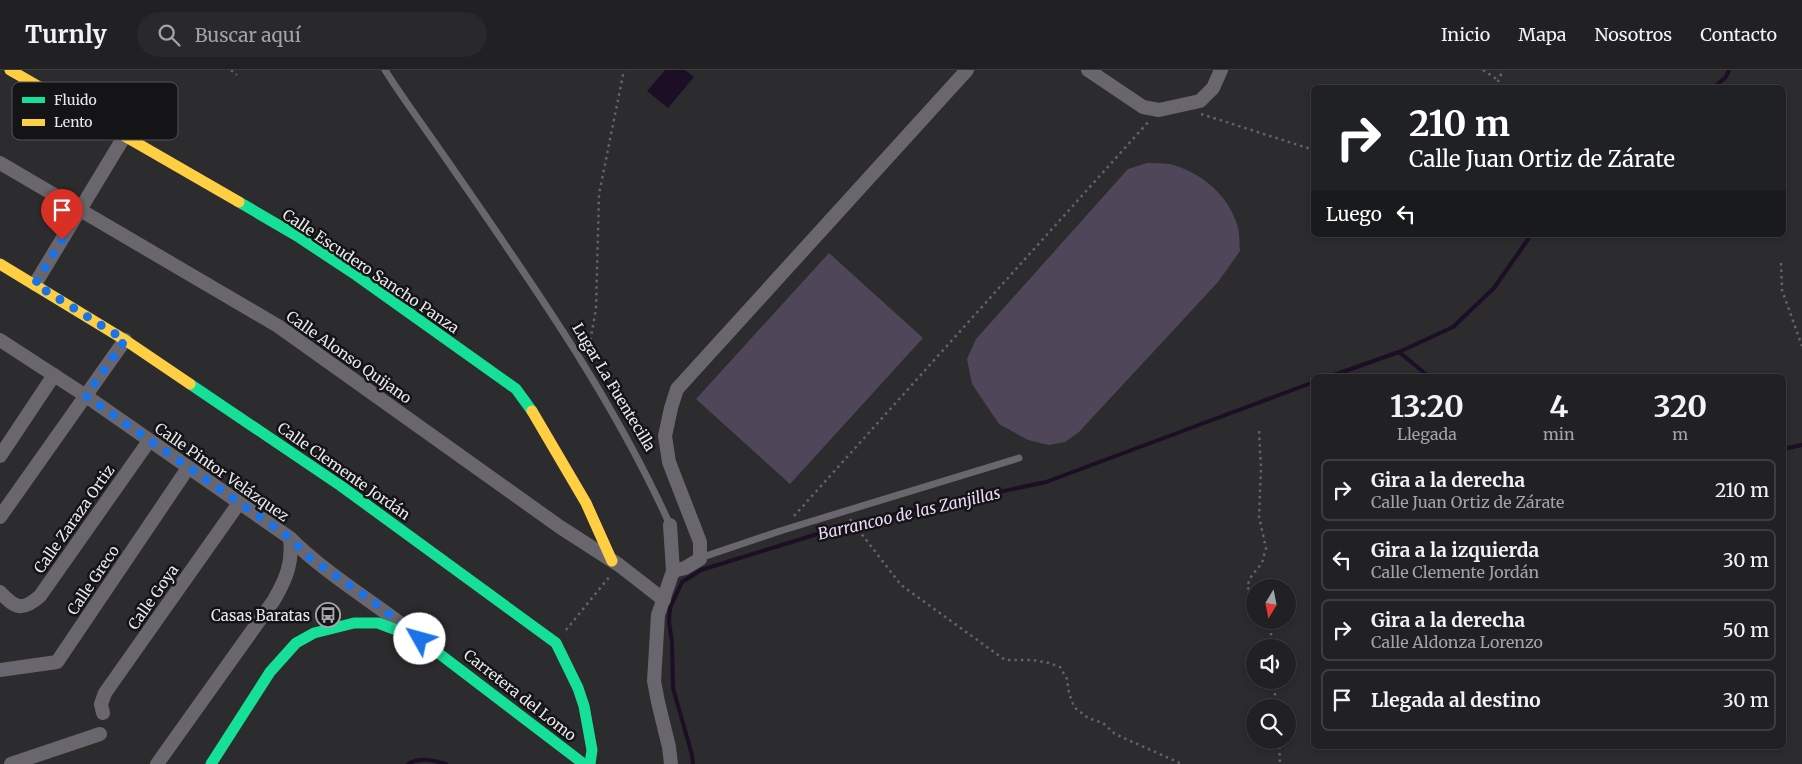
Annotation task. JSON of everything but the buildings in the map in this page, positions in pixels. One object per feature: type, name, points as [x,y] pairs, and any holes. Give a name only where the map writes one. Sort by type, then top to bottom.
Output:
[{"type":"street","name":"Calle Escudero Sancho Panza","points":[[10,70],[30,82]]},
{"type":"street","points":[[673,571],[685,568],[700,559],[700,542],[668,462],[665,436],[677,389],[967,70]]},
{"type":"street","points":[[1088,70],[1143,107],[1159,110],[1200,101],[1213,88],[1221,70]]},
{"type":"street","points":[[35,284],[122,140]]},
{"type":"street","name":"Calle Escudero Sancho Panza","points":[[129,140],[296,236],[356,275],[516,389],[528,405],[586,503],[616,563]]},
{"type":"street","name":"Calle Alonso Quijano","points":[[0,163],[278,326],[560,527],[616,563],[664,600]]},
{"type":"street","name":"Calle Clemente Jordán","points":[[0,264],[125,340],[342,486],[556,643],[578,688],[584,706],[592,750],[590,764]]},
{"type":"street","name":"Calle Pintor Velázquez","points":[[0,340],[86,396],[290,538],[310,558],[374,602],[420,639]]},
{"type":"street","points":[[0,517],[125,340]]},
{"type":"street","points":[[0,456],[54,375]]},
{"type":"street","name":"Calle Zaraza Ortiz","points":[[0,592],[11,604],[18,606],[30,605],[40,596],[149,441]]},
{"type":"street","name":"Calle Greco","points":[[0,670],[57,662],[188,468]]},
{"type":"street","name":"Calle Goya","points":[[103,714],[101,704],[105,693],[239,503]]},
{"type":"street","name":"Lugar La Fuentecilla","points":[[670,525],[673,571],[658,615],[654,681],[671,764]]},
{"type":"street","points":[[157,764],[274,600],[285,581],[292,554],[290,538]]},
{"type":"street","name":"Carretera del Lomo","points":[[211,764],[270,672],[296,643],[314,633],[354,623],[378,624],[420,639],[584,764]]},
{"type":"street","points":[[11,764],[100,734]]},
{"type":"lane","name":"Lugar La Fuentecilla","points":[[385,70],[570,342],[651,484],[670,525]]},
{"type":"lane","points":[[700,559],[780,532],[1020,458]]},
{"type":"path","points":[[231,70],[237,75]]},
{"type":"path","points":[[585,367],[596,309],[599,194],[624,70]]},
{"type":"path","points":[[1483,70],[1498,80]]},
{"type":"path","points":[[1496,85],[1503,70]]},
{"type":"path","points":[[1176,106],[1311,149]]},
{"type":"path","points":[[780,532],[1159,110]]},
{"type":"path","points":[[1781,264],[1782,290],[1802,346]]},
{"type":"path","points":[[1250,579],[1262,563],[1266,548],[1259,517],[1261,469],[1259,431]]},
{"type":"path","points":[[845,512],[901,585],[1005,660],[1033,660],[1060,667],[1067,679],[1068,693],[1074,707],[1088,718],[1102,723],[1115,734],[1182,764]]},
{"type":"path","points":[[556,643],[616,563]]},
{"type":"path","points":[[1279,749],[1280,764]]},
{"type":"shaded area","points":[[665,70],[685,70],[694,77],[668,108],[647,91]]},
{"type":"shaded area","points":[[1147,163],[1170,164],[1181,168],[1193,173],[1213,187],[1234,216],[1239,231],[1240,251],[1218,282],[1079,432],[1065,442],[1049,445],[1028,440],[999,424],[972,384],[967,359],[976,339],[1128,169]]},
{"type":"shaded area","points":[[829,253],[923,338],[790,484],[696,399]]},
{"type":"waterway","name":"Barrancoo de las Zanjillas","points":[[1717,85],[1726,77],[1729,70]]},
{"type":"waterway","name":"Barrancoo de las Zanjillas","points":[[1337,374],[1399,352],[1453,327],[1494,288],[1530,237]]},
{"type":"waterway","points":[[1399,352],[1426,374]]},
{"type":"waterway","name":"Barrancoo de las Zanjillas","points":[[693,764],[673,688],[672,642],[669,622],[670,608],[682,582],[701,570],[853,523],[1046,482],[1311,383]]},
{"type":"waterway","points":[[1786,448],[1802,445]]},
{"type":"waterway","points":[[408,764],[422,760],[446,764]]},
{"type":"traffic: fast","points":[[239,202],[297,236],[356,275],[516,389],[532,411]]},
{"type":"traffic: fast","points":[[190,384],[341,486],[556,643],[578,688],[584,706],[592,750],[590,764]]},
{"type":"traffic: fast","points":[[211,764],[270,672],[296,643],[314,633],[354,623],[378,623],[420,639],[584,764]]},
{"type":"traffic: slow","points":[[10,70],[31,82]]},
{"type":"traffic: slow","points":[[131,140],[239,202]]},
{"type":"traffic: slow","points":[[0,264],[125,340],[190,384]]},
{"type":"traffic: slow","points":[[532,411],[586,503],[612,561]]},
{"type":"place","name":"Casas Baratas","points":[[328,615]]},
{"type":"route","points":[[62,240],[35,284],[125,340],[86,396],[290,538],[310,558],[374,602],[420,639]]}]
